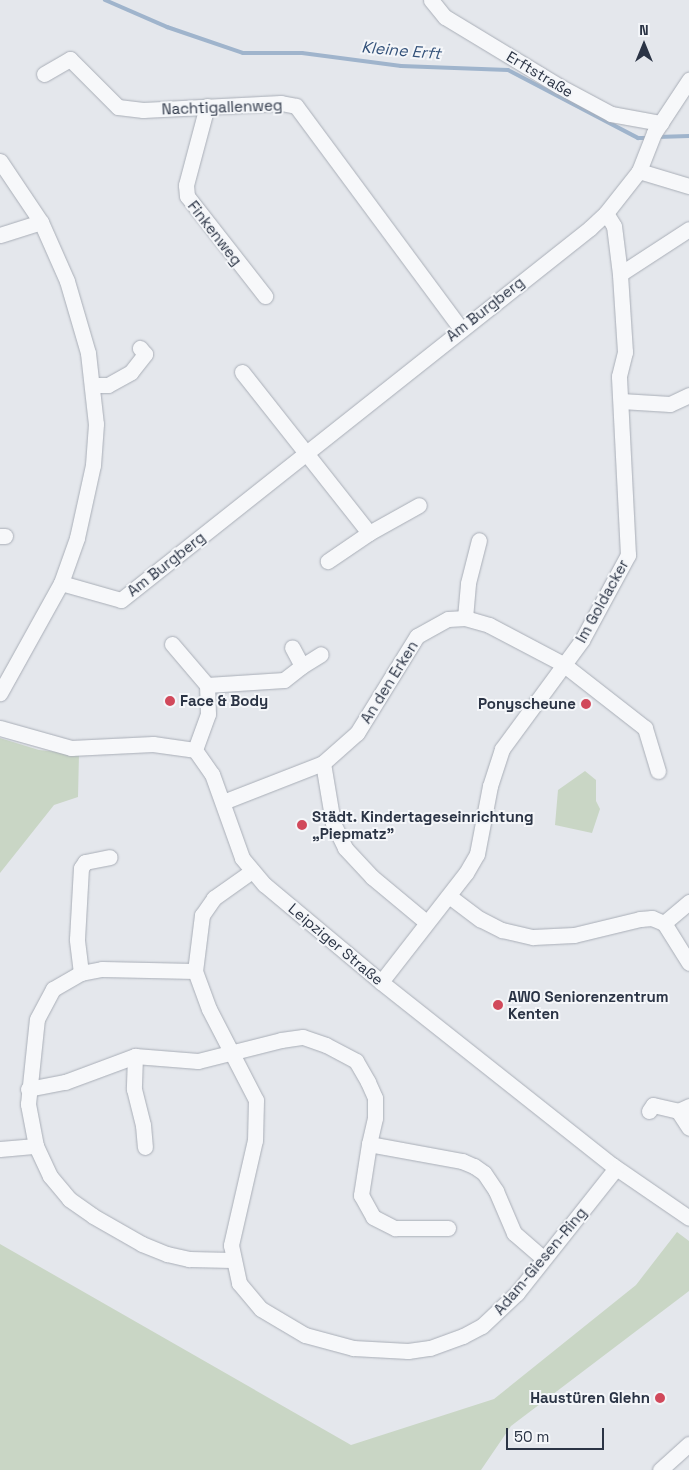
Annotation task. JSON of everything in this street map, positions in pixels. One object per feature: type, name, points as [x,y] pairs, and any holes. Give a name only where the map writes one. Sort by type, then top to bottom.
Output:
[{"type":"street","name":"Erftstraße","points":[[431,0],[445,17],[568,91],[611,114],[657,128]]},
{"type":"street","name":"Nachtigallenweg","points":[[44,74],[70,59],[118,107],[143,110],[281,103],[296,106],[460,328]]},
{"type":"street","name":"Am Burgberg","points":[[60,583],[121,600],[308,452],[460,328],[606,213],[639,171],[644,152],[657,128],[689,80]]},
{"type":"street","name":"Finkenweg","points":[[207,106],[186,185],[187,196],[265,296]]},
{"type":"street","points":[[0,162],[42,222],[54,248],[83,329],[94,385],[93,465],[79,530],[60,583],[0,693]]},
{"type":"street","points":[[639,171],[689,186]]},
{"type":"street","name":"Im Goldacker","points":[[381,982],[426,922],[450,896],[477,854],[492,779],[502,749],[582,640],[628,555],[619,376],[625,352],[620,274],[614,226],[606,213]]},
{"type":"street","points":[[0,235],[42,222]]},
{"type":"street","points":[[620,274],[689,229]]},
{"type":"street","points":[[94,385],[108,385],[131,372],[146,354],[140,348]]},
{"type":"street","points":[[242,372],[308,452],[369,533]]},
{"type":"street","points":[[621,401],[670,404],[689,395]]},
{"type":"street","points":[[328,561],[369,533],[419,505]]},
{"type":"street","points":[[465,618],[468,583],[479,540]]},
{"type":"street","name":"An den Erken","points":[[223,802],[323,763],[357,733],[417,636],[448,619],[465,618],[489,625],[563,664],[645,728],[658,771]]},
{"type":"street","points":[[0,728],[71,748],[153,744],[196,750],[208,714],[207,685],[172,644]]},
{"type":"street","points":[[292,647],[302,666]]},
{"type":"street","points":[[207,685],[284,680],[321,654]]},
{"type":"street","name":"Leipziger Straße","points":[[196,750],[212,774],[223,802],[230,831],[242,858],[252,871],[381,982],[616,1168],[689,1218]]},
{"type":"street","points":[[323,763],[334,823],[345,848],[372,877],[426,922]]},
{"type":"street","points":[[81,973],[77,939],[79,876],[85,862],[110,857]]},
{"type":"street","name":"Adam-Giesen-Ring","points":[[252,871],[214,898],[202,915],[195,971],[209,1009],[234,1054],[256,1100],[257,1126],[233,1235],[232,1260],[246,1295],[260,1310],[282,1324],[344,1346],[408,1351],[430,1348],[482,1326],[517,1293],[616,1168]]},
{"type":"street","points":[[450,896],[480,919],[516,934],[533,937],[574,935],[640,919],[652,918],[664,923],[689,963]]},
{"type":"street","points":[[664,923],[689,902]]},
{"type":"street","points":[[195,971],[102,969],[81,973],[63,981],[42,1004],[34,1036],[28,1089],[29,1120],[36,1146],[50,1176],[69,1199],[101,1221],[142,1244],[167,1254],[189,1259],[232,1260]]},
{"type":"street","points":[[28,1089],[66,1082],[135,1056],[198,1061],[234,1054],[281,1040],[304,1037],[326,1044],[356,1061],[375,1098],[375,1118],[361,1195],[373,1217],[395,1228],[448,1228]]},
{"type":"street","points":[[135,1056],[134,1089],[143,1125],[145,1147]]},
{"type":"street","points":[[649,1111],[653,1104],[683,1109],[689,1128]]},
{"type":"street","points":[[369,1144],[462,1161],[474,1166],[484,1173],[496,1191],[514,1233],[543,1258]]},
{"type":"street","points":[[0,1149],[36,1146]]},
{"type":"street","points":[[660,1470],[689,1444]]},
{"type":"green space","points":[[0,738],[39,750],[79,754],[78,797],[54,805],[0,873]]},
{"type":"green space","points":[[585,771],[596,780],[596,801],[600,809],[592,833],[555,825],[558,790]]},
{"type":"green space","points":[[677,1232],[689,1241],[689,1291],[511,1426],[481,1470],[0,1470],[0,1244],[351,1445],[494,1399],[636,1285]]},
{"type":"waterway","name":"Kleine Erft","points":[[105,0],[167,27],[243,53],[302,53],[401,66],[508,70],[638,138],[647,138]]},
{"type":"waterway","name":"Kleine Erft","points":[[657,137],[689,136]]},
{"type":"place","name":"Face & Body","points":[[170,701]]},
{"type":"place","name":"Ponyscheune","points":[[586,704]]},
{"type":"place","name":"Städt. Kindertageseinrichtung „Piepmatz\"","points":[[302,825]]},
{"type":"place","name":"AWO Seniorenzentrum Kenten","points":[[498,1005]]},
{"type":"place","name":"Haustüren Glehn","points":[[660,1398]]}]
